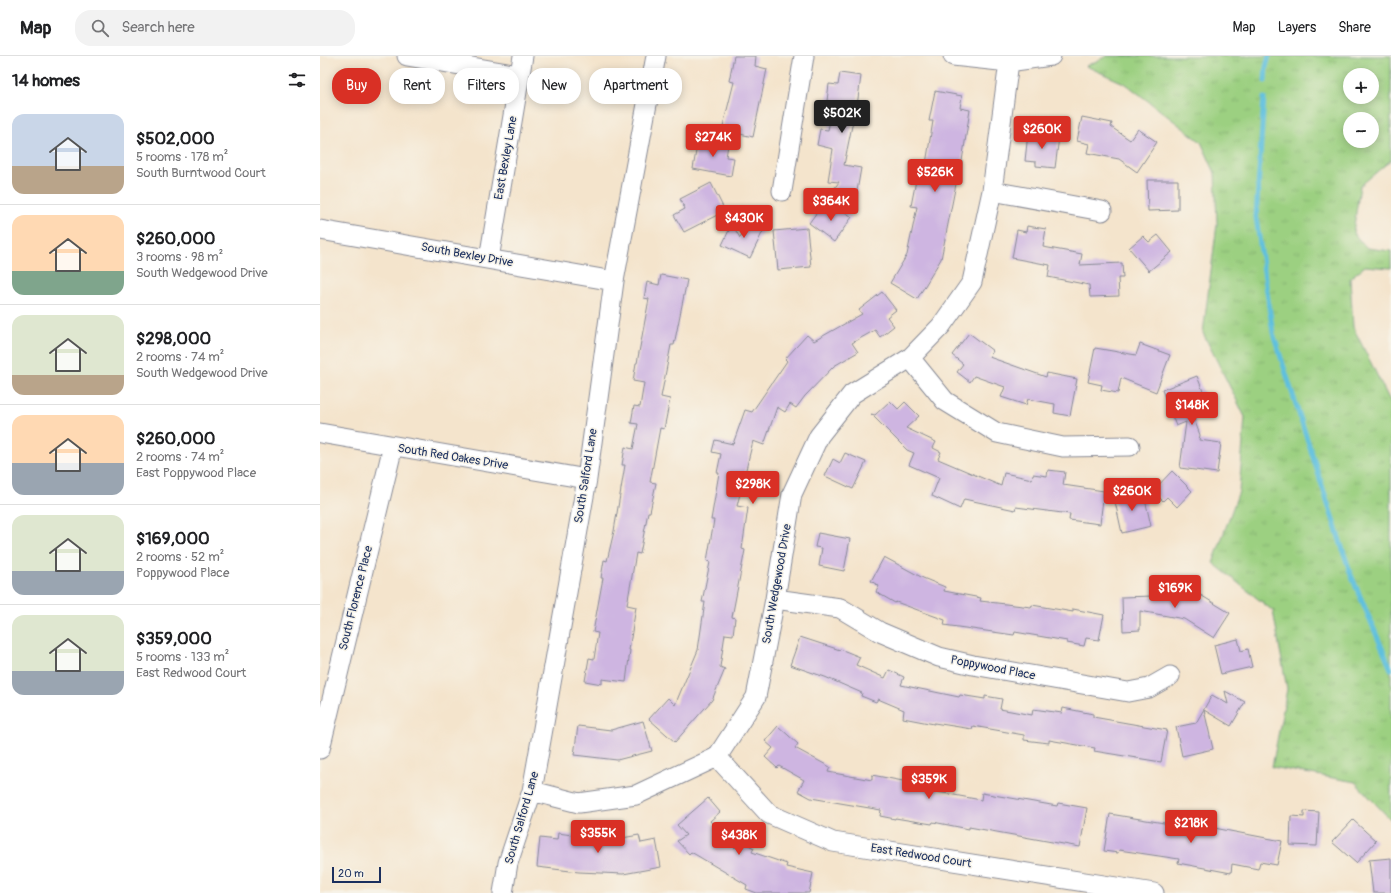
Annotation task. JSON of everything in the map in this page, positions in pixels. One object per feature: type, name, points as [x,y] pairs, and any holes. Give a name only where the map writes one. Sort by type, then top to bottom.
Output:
[{"type":"street","points":[[407,56],[520,75]]},
{"type":"street","name":"East Bexley Lane","points":[[488,260],[523,56]]},
{"type":"street","name":"South Salford Lane","points":[[503,893],[508,863],[532,791],[586,479],[614,281],[656,56]]},
{"type":"street","points":[[782,191],[804,56]]},
{"type":"street","points":[[953,56],[1009,62],[1051,56]]},
{"type":"street","name":"South Wedgewood Drive","points":[[717,757],[756,697],[775,599],[792,494],[819,436],[852,394],[910,358],[941,326],[972,282],[992,191],[1009,62]]},
{"type":"street","points":[[992,191],[1102,211]]},
{"type":"street","name":"South Bexley Drive","points":[[320,230],[614,281]]},
{"type":"street","points":[[910,358],[945,401],[998,432],[1064,447],[1130,446]]},
{"type":"street","name":"South Red Oakes Drive","points":[[320,433],[586,479]]},
{"type":"street","name":"South Florence Place","points":[[320,749],[393,446]]},
{"type":"street","name":"Poppywood Place","points":[[775,599],[840,608],[880,632],[939,656],[973,665],[1128,692],[1149,688],[1170,676]]},
{"type":"street","points":[[532,791],[579,803],[636,795],[717,757]]},
{"type":"street","name":"East Redwood Court","points":[[717,757],[769,814],[833,842],[1154,893]]},
{"type":"green space","points":[[1107,56],[1391,56],[1391,160],[1360,186],[1353,233],[1367,248],[1391,251],[1391,268],[1365,266],[1350,278],[1353,327],[1391,403],[1391,820],[1355,782],[1272,767],[1287,689],[1273,611],[1213,563],[1239,491],[1245,417],[1203,333],[1217,224],[1215,173],[1201,142],[1126,84],[1086,66]]},
{"type":"building","points":[[734,56],[756,56],[755,66],[767,69],[753,137],[722,130],[734,82],[729,81]]},
{"type":"building","points":[[840,73],[861,76],[857,106],[844,165],[861,168],[856,197],[831,193],[839,182],[828,181],[833,149],[817,145],[820,129],[828,130],[834,102],[827,101],[829,84],[838,85]]},
{"type":"building","points":[[935,91],[962,96],[960,108],[970,110],[960,174],[958,174],[941,259],[917,299],[890,283],[907,255],[917,207],[911,206],[917,175],[924,176],[933,121],[929,121]]},
{"type":"building","points":[[1082,117],[1112,123],[1111,127],[1130,140],[1138,129],[1157,142],[1137,172],[1119,159],[1087,153],[1089,144],[1077,141]]},
{"type":"building","points":[[1028,133],[1059,137],[1055,168],[1036,166],[1036,162],[1025,161]]},
{"type":"building","points":[[698,139],[728,145],[726,157],[734,158],[731,176],[693,169]]},
{"type":"building","points":[[1147,180],[1178,180],[1178,210],[1148,211]]},
{"type":"building","points":[[711,183],[725,211],[684,232],[674,215],[685,209],[680,199]]},
{"type":"building","points":[[830,201],[852,217],[834,242],[809,223],[820,208],[828,214]]},
{"type":"building","points":[[748,220],[764,229],[750,258],[722,245],[732,224],[740,238]]},
{"type":"building","points":[[1027,226],[1046,229],[1043,247],[1082,254],[1080,265],[1122,263],[1123,278],[1118,278],[1119,296],[1090,297],[1089,285],[1048,277],[1050,265],[1012,258],[1017,230],[1026,232]]},
{"type":"building","points":[[807,228],[811,267],[778,270],[774,231]]},
{"type":"building","points":[[1158,235],[1172,252],[1149,271],[1129,248],[1143,236],[1149,242]]},
{"type":"building","points":[[661,275],[687,280],[674,345],[671,345],[661,397],[670,399],[664,429],[660,428],[650,482],[656,483],[650,512],[648,512],[640,554],[636,553],[627,605],[636,607],[629,650],[626,682],[602,679],[602,684],[585,681],[589,658],[594,659],[598,633],[593,632],[603,578],[601,578],[604,560],[607,561],[614,531],[625,465],[622,465],[625,447],[633,449],[638,424],[631,423],[634,406],[640,407],[644,383],[633,381],[649,299],[644,298],[647,282],[659,285]]},
{"type":"building","points":[[882,292],[896,310],[887,317],[894,326],[880,337],[875,330],[852,343],[858,352],[834,366],[805,396],[796,408],[790,404],[785,412],[777,407],[764,445],[753,441],[737,506],[748,508],[742,549],[745,550],[732,617],[735,618],[733,635],[725,634],[720,667],[725,669],[712,700],[675,742],[649,719],[668,698],[675,705],[698,650],[705,602],[702,602],[710,562],[707,561],[714,520],[711,520],[721,454],[712,452],[715,440],[733,444],[745,410],[752,412],[787,361],[785,359],[807,335],[814,341],[862,314],[859,310]]},
{"type":"building","points":[[969,333],[993,351],[989,357],[1046,377],[1047,373],[1077,379],[1070,416],[1054,413],[1055,404],[1028,399],[1026,405],[1001,397],[1005,387],[974,376],[970,382],[957,372],[963,364],[952,355]]},
{"type":"building","points":[[1140,344],[1170,355],[1156,392],[1121,378],[1118,393],[1101,390],[1102,385],[1088,382],[1095,348],[1136,355]]},
{"type":"building","points":[[1197,376],[1208,404],[1191,411],[1200,435],[1199,440],[1221,443],[1217,473],[1180,468],[1186,422],[1176,426],[1162,390]]},
{"type":"building","points":[[890,401],[898,409],[905,402],[919,416],[906,428],[936,442],[933,448],[941,452],[938,459],[1001,486],[1004,473],[1032,479],[1033,474],[1047,476],[1048,470],[1065,472],[1063,485],[1104,491],[1100,524],[1069,520],[1070,514],[1016,507],[1015,510],[964,499],[960,509],[932,496],[939,478],[909,465],[914,453],[907,450],[871,414],[875,415]]},
{"type":"building","points":[[845,453],[866,462],[853,489],[825,476],[833,459],[840,463]]},
{"type":"building","points":[[1172,471],[1192,491],[1177,507],[1167,497],[1163,501],[1153,491]]},
{"type":"building","points":[[1143,490],[1151,526],[1122,533],[1114,497]]},
{"type":"building","points":[[818,533],[850,539],[844,571],[819,566],[822,548],[815,547]]},
{"type":"building","points":[[884,557],[923,578],[945,587],[944,591],[981,598],[980,601],[1031,607],[1032,605],[1073,612],[1073,609],[1104,615],[1099,640],[1086,638],[1084,646],[1067,643],[1067,641],[1015,632],[1014,635],[944,625],[945,620],[896,602],[895,603],[876,592],[879,586],[871,581]]},
{"type":"building","points":[[1156,582],[1189,588],[1230,613],[1214,638],[1184,619],[1140,611],[1140,630],[1123,631],[1122,597],[1153,596]]},
{"type":"building","points":[[800,637],[840,649],[860,657],[856,665],[885,678],[889,670],[904,677],[901,685],[959,697],[960,695],[985,699],[985,696],[1002,699],[1000,709],[1032,715],[1033,709],[1062,713],[1063,708],[1093,714],[1093,717],[1167,730],[1161,762],[1094,751],[1095,748],[1049,740],[1049,743],[1024,740],[1024,735],[973,726],[972,729],[903,718],[904,710],[878,699],[876,702],[861,696],[862,693],[825,677],[790,665]]},
{"type":"building","points":[[1238,639],[1241,651],[1248,649],[1252,667],[1221,674],[1214,645]]},
{"type":"building","points":[[1225,691],[1245,702],[1231,726],[1204,710],[1213,749],[1182,756],[1176,727],[1196,723],[1212,695],[1228,704]]},
{"type":"building","points":[[643,721],[652,751],[617,760],[574,755],[578,726],[611,730]]},
{"type":"building","points":[[778,726],[798,744],[795,748],[830,767],[828,772],[872,780],[872,775],[939,788],[938,792],[981,800],[982,793],[1057,806],[1058,803],[1087,808],[1080,847],[969,827],[969,829],[933,822],[932,824],[895,819],[880,816],[881,810],[811,798],[798,791],[804,780],[779,766],[777,768],[765,757],[773,748],[765,741]]},
{"type":"building","points":[[708,798],[720,812],[710,821],[735,848],[739,840],[754,848],[752,852],[787,864],[786,867],[813,873],[809,893],[757,893],[746,889],[747,885],[691,852],[689,854],[677,841],[686,835],[677,825]]},
{"type":"building","points":[[1304,811],[1319,812],[1317,846],[1290,845],[1291,816],[1304,817]]},
{"type":"building","points":[[1110,814],[1170,824],[1171,819],[1282,841],[1277,865],[1260,862],[1258,869],[1232,864],[1231,873],[1178,863],[1179,859],[1119,850],[1118,853],[1104,851]]},
{"type":"building","points":[[1353,820],[1376,841],[1356,863],[1332,842]]},
{"type":"building","points":[[558,833],[586,837],[586,834],[601,835],[600,842],[639,835],[641,843],[656,840],[661,867],[623,874],[579,872],[537,867],[540,838],[557,840]]},
{"type":"building","points":[[1391,858],[1391,893],[1373,893],[1369,860]]},
{"type":"waterway","points":[[1265,81],[1266,67],[1269,56]]},
{"type":"waterway","points":[[1264,98],[1256,217],[1273,333],[1351,575],[1391,669]]}]
